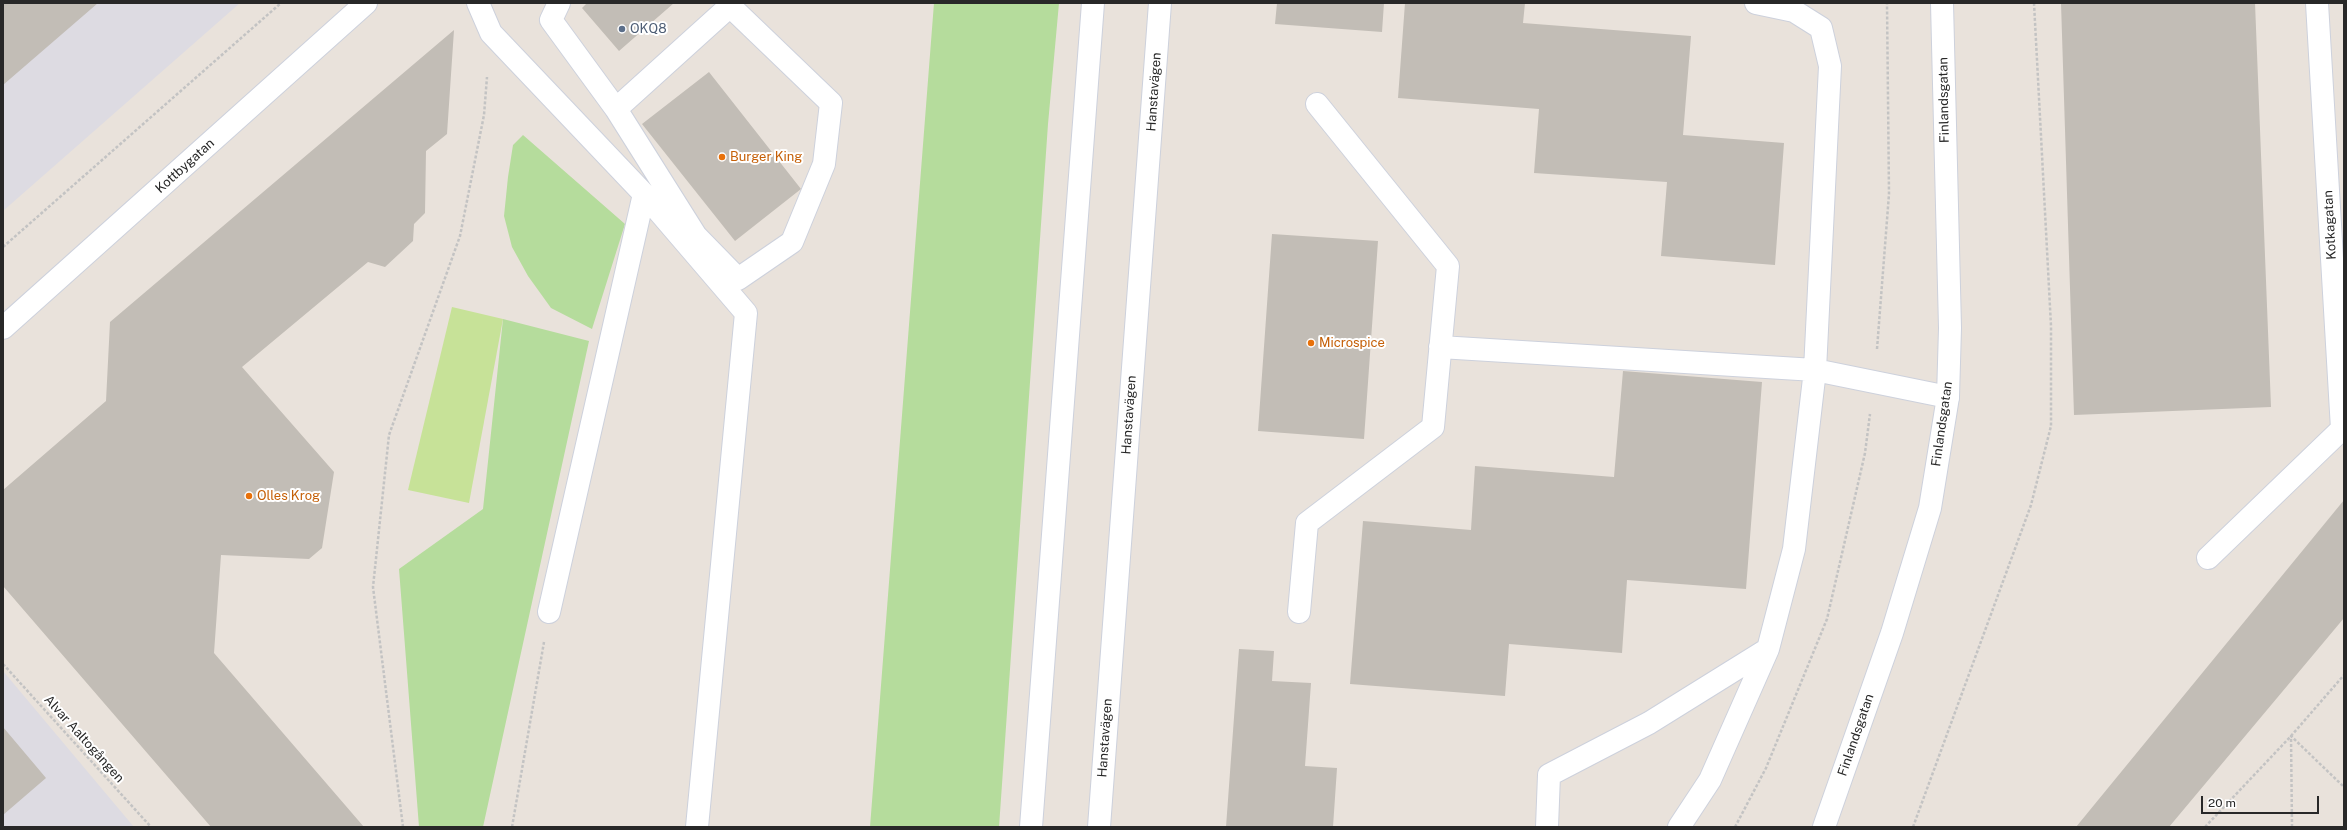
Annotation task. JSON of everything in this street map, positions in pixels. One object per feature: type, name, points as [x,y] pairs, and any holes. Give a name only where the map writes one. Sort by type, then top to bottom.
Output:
[{"type":"street","name":"Kottbygatan","points":[[3,328],[366,3]]},
{"type":"street","points":[[478,3],[491,33],[644,194],[746,312],[697,827]]},
{"type":"street","points":[[559,3],[551,20],[616,109],[696,236],[738,279],[792,242],[824,164],[831,103],[729,4],[616,109]]},
{"type":"street","points":[[1031,827],[1093,3]]},
{"type":"street","name":"Hanstavägen","points":[[1099,827],[1160,3]]},
{"type":"street","points":[[1679,827],[1710,780],[1768,649],[1794,549],[1815,370],[1830,66],[1821,28],[1794,11],[1756,3]]},
{"type":"street","name":"Finlandsgatan","points":[[1824,827],[1892,633],[1930,508],[1948,397],[1950,328],[1942,3]]},
{"type":"street","name":"Kotkagatan","points":[[2208,558],[2342,429],[2317,3]]},
{"type":"street","points":[[1299,612],[1307,523],[1433,427],[1448,266],[1318,104]]},
{"type":"street","points":[[549,612],[644,194]]},
{"type":"street","points":[[1440,347],[1815,370],[1874,384],[1948,397]]},
{"type":"street","points":[[1547,827],[1549,774],[1649,723],[1768,649]]},
{"type":"path","points":[[3,247],[281,3]]},
{"type":"path","points":[[1735,827],[1766,768],[1827,619],[1865,453],[1874,384],[1889,194],[1887,3]]},
{"type":"path","points":[[1913,827],[2031,506],[2050,426],[2051,326],[2034,3]]},
{"type":"path","points":[[403,827],[373,587],[389,435],[460,236],[484,115],[491,33]]},
{"type":"path","points":[[512,827],[549,612]]},
{"type":"path","name":"Alvar Aaltogången","points":[[3,664],[151,827]]},
{"type":"path","points":[[2205,827],[2291,736],[2344,675]]},
{"type":"path","points":[[2291,736],[2344,787]]},
{"type":"path","points":[[2291,736],[2292,827]]},
{"type":"shaded area","points":[[3,3],[240,3],[3,211]]},
{"type":"shaded area","points":[[3,671],[134,827],[3,827]]},
{"type":"green space","points":[[934,3],[1059,3],[1048,124],[999,827],[870,827]]},
{"type":"green space","points":[[523,135],[625,224],[592,329],[551,308],[528,276],[512,247],[504,216],[513,145]]},
{"type":"green space","points":[[452,307],[503,319],[469,503],[408,490]]},
{"type":"green space","points":[[503,319],[589,341],[483,827],[419,827],[399,569],[483,509]]},
{"type":"building","points":[[3,3],[98,3],[3,85]]},
{"type":"building","name":"OKQ8","points":[[587,3],[674,3],[619,51],[582,8]]},
{"type":"building","points":[[1277,3],[1384,3],[1382,32],[1275,24]]},
{"type":"building","points":[[1405,3],[1525,3],[1523,23],[1691,36],[1683,135],[1784,143],[1775,265],[1661,256],[1667,182],[1534,173],[1539,109],[1398,98]]},
{"type":"building","points":[[2061,3],[2255,3],[2271,407],[2074,415]]},
{"type":"building","points":[[454,30],[447,134],[426,151],[425,213],[414,224],[413,241],[385,267],[368,262],[242,367],[334,472],[322,548],[309,559],[221,555],[214,653],[364,827],[211,827],[3,586],[3,490],[106,401],[110,322]]},
{"type":"building","name":"Burger King","points":[[709,72],[801,189],[735,241],[642,124]]},
{"type":"building","points":[[1272,234],[1378,241],[1364,439],[1258,431]]},
{"type":"building","points":[[1623,371],[1762,382],[1746,589],[1627,580],[1622,653],[1509,644],[1505,696],[1350,684],[1363,521],[1471,530],[1475,466],[1614,477]]},
{"type":"building","points":[[2344,500],[2344,618],[2169,827],[2076,827]]},
{"type":"building","points":[[1239,649],[1274,651],[1272,681],[1311,683],[1305,766],[1337,768],[1333,827],[1226,827]]},
{"type":"building","points":[[3,727],[46,778],[3,815]]},
{"type":"place","name":"OKQ8","points":[[622,29]]},
{"type":"place","name":"Burger King","points":[[722,157]]},
{"type":"place","name":"Microspice","points":[[1311,343]]},
{"type":"place","name":"Olles Krog","points":[[249,496]]}]
